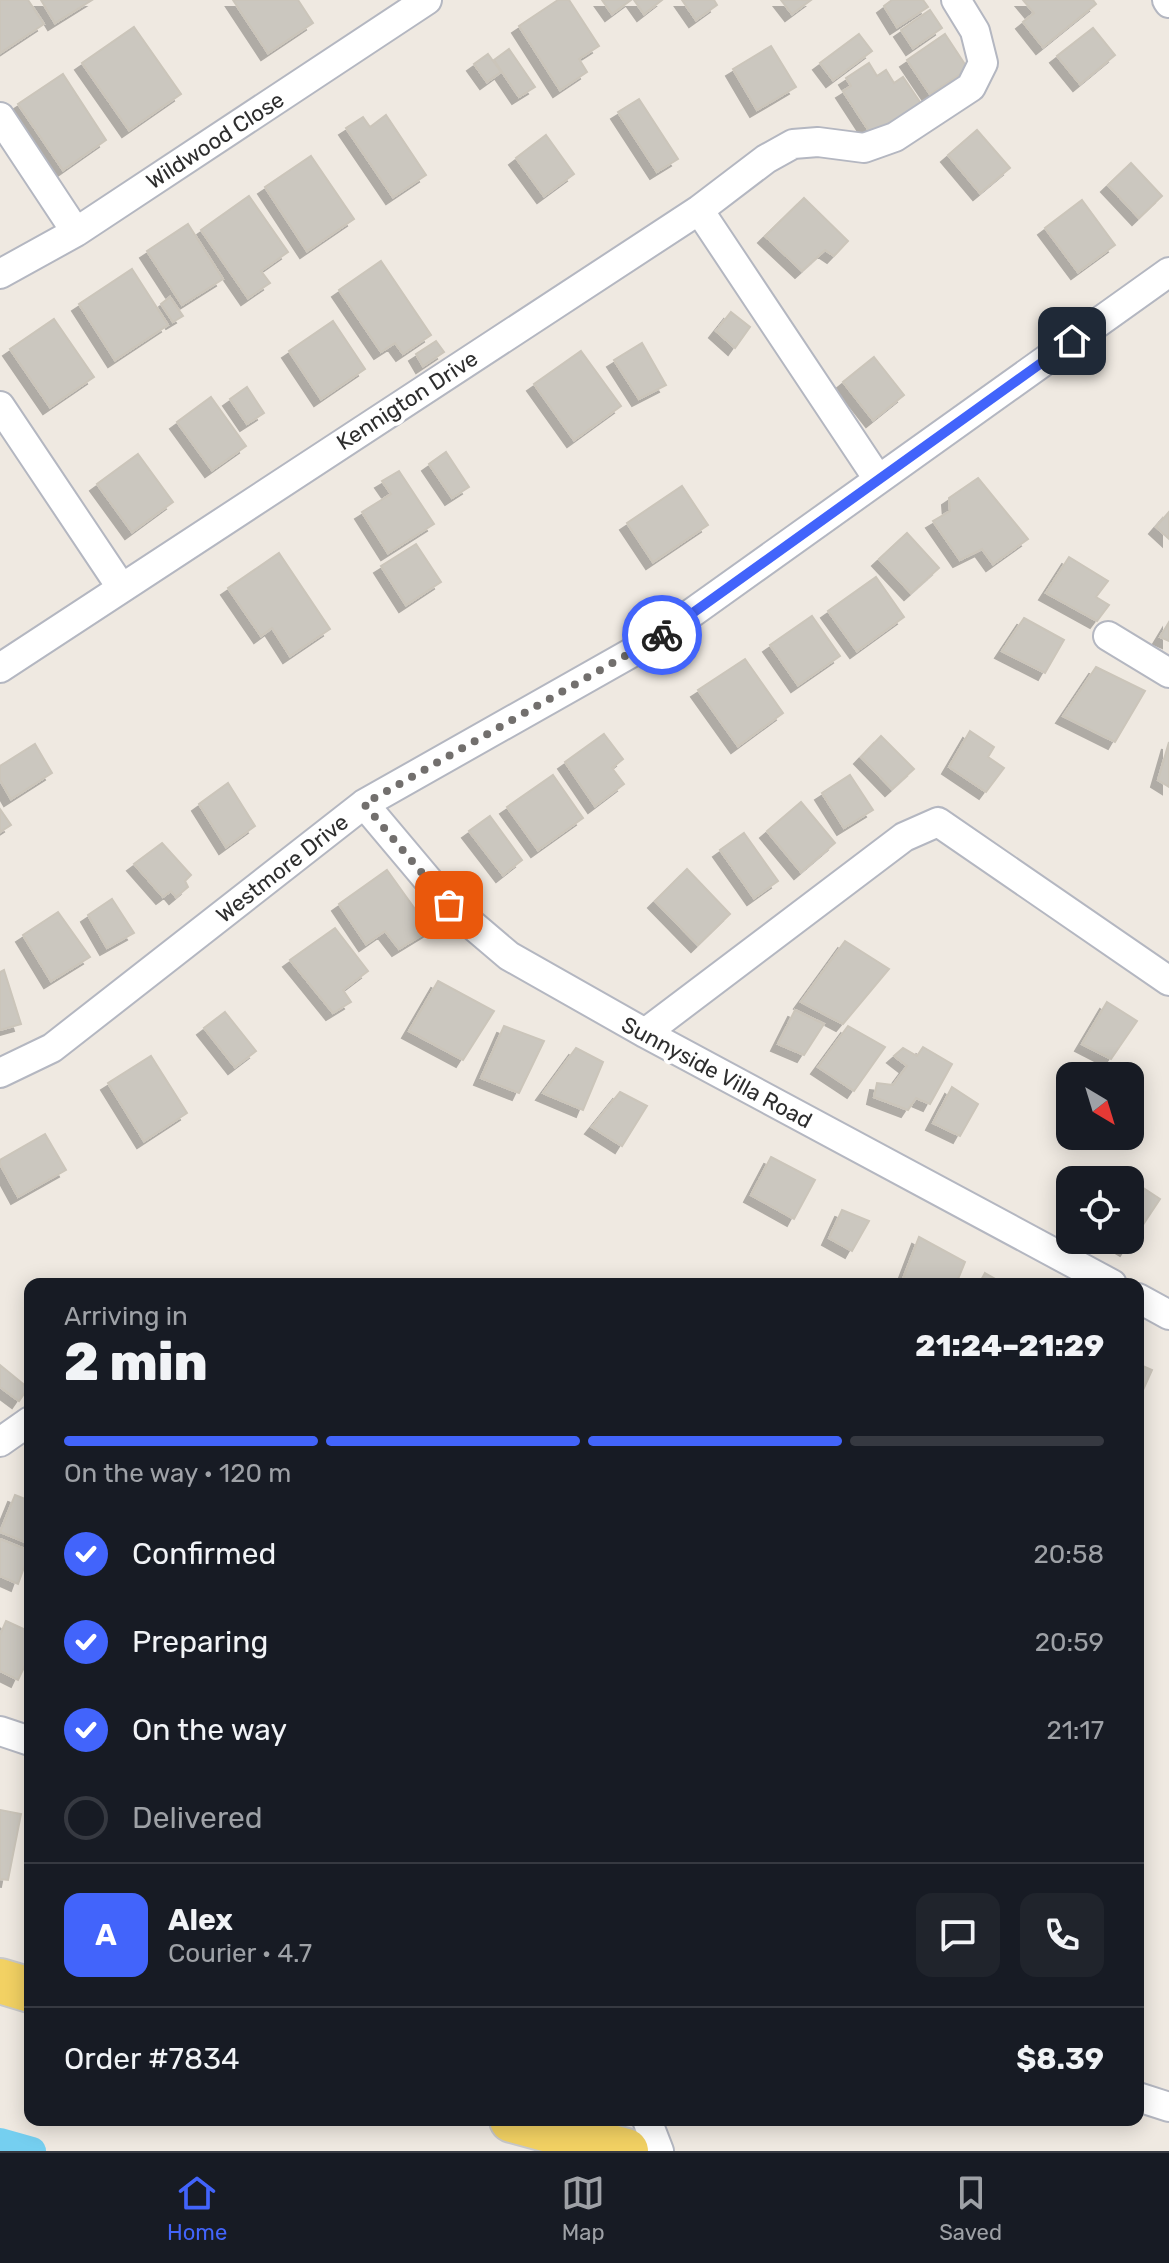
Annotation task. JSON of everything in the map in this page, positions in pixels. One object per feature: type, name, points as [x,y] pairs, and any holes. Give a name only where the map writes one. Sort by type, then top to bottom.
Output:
[{"type":"main road","points":[[0,1981],[24,1988]]},
{"type":"main road","points":[[534,2126],[626,2151]]},
{"type":"street","name":"Wildwood Close","points":[[0,274],[76,232],[427,0]]},
{"type":"street","name":"Kennigton Drive","points":[[0,668],[699,210],[766,159],[793,144],[818,142],[864,148],[895,137],[971,87],[983,63],[975,31],[956,0]]},
{"type":"street","points":[[0,117],[76,232]]},
{"type":"street","points":[[699,210],[878,479]]},
{"type":"street","name":"Westmore Drive","points":[[0,1073],[52,1048],[364,804],[654,640],[1169,272]]},
{"type":"street","points":[[0,406],[121,587]]},
{"type":"street","points":[[1108,636],[1169,673]]},
{"type":"street","name":"Sunnyside Villa Road","points":[[364,804],[449,905],[509,956],[645,1033],[1101,1278]]},
{"type":"street","points":[[645,1033],[904,837],[938,822],[1169,981]]},
{"type":"street","points":[[1144,1301],[1169,1315]]},
{"type":"street","points":[[0,1442],[24,1425]]},
{"type":"street","points":[[0,1731],[24,1739]]},
{"type":"street","points":[[1144,2099],[1169,2107]]},
{"type":"street","points":[[649,2126],[659,2151]]},
{"type":"building","points":[[0,0],[28,0],[44,24],[0,53]]},
{"type":"building","points":[[41,0],[92,0],[55,23]]},
{"type":"building","points":[[233,0],[298,0],[313,23],[268,53]]},
{"type":"building","points":[[558,0],[569,0],[599,46],[579,59],[587,72],[560,90],[519,26]]},
{"type":"building","points":[[602,0],[631,0],[612,14]]},
{"type":"building","points":[[634,0],[662,0],[644,14]]},
{"type":"building","points":[[682,0],[714,0],[717,5],[696,20]]},
{"type":"building","points":[[781,0],[811,0],[792,14]]},
{"type":"building","points":[[892,0],[923,0],[928,7],[897,27],[884,6]]},
{"type":"building","points":[[1023,0],[1093,0],[1096,4],[1043,47],[1023,22],[1034,13]]},
{"type":"building","points":[[930,10],[942,28],[913,48],[901,30]]},
{"type":"building","points":[[134,27],[181,94],[129,130],[82,63]]},
{"type":"building","points":[[1093,28],[1115,55],[1080,84],[1057,56]]},
{"type":"building","points":[[859,34],[872,51],[833,80],[820,63]]},
{"type":"building","points":[[945,34],[968,69],[930,94],[907,60]]},
{"type":"building","points":[[771,46],[796,87],[757,110],[733,69]]},
{"type":"building","points":[[509,49],[535,87],[519,97],[494,60]]},
{"type":"building","points":[[488,54],[501,72],[487,82],[474,64]]},
{"type":"building","points":[[869,63],[877,76],[886,70],[894,83],[903,77],[922,105],[873,137],[843,91],[851,86],[846,78]]},
{"type":"building","points":[[63,74],[106,140],[63,170],[18,104]]},
{"type":"building","points":[[639,99],[678,159],[657,172],[618,112]]},
{"type":"building","points":[[386,115],[426,175],[393,197],[346,128],[363,117],[370,127]]},
{"type":"building","points":[[977,130],[1010,168],[980,193],[948,155]]},
{"type":"building","points":[[546,135],[574,174],[544,196],[516,158]]},
{"type":"building","points":[[311,156],[354,219],[307,251],[265,187]]},
{"type":"building","points":[[1131,163],[1162,196],[1139,218],[1108,185]]},
{"type":"building","points":[[249,196],[288,252],[261,271],[270,283],[248,298],[201,230]]},
{"type":"building","points":[[804,198],[848,241],[834,256],[825,250],[802,271],[765,236]]},
{"type":"building","points":[[1082,200],[1115,245],[1078,272],[1045,228]]},
{"type":"building","points":[[188,224],[223,279],[182,305],[147,251]]},
{"type":"building","points":[[381,261],[431,335],[403,354],[395,343],[381,352],[339,290]]},
{"type":"building","points":[[132,269],[168,325],[115,360],[79,304]]},
{"type":"building","points":[[170,297],[183,316],[173,322],[161,304]]},
{"type":"building","points":[[731,312],[750,327],[735,348],[716,331]]},
{"type":"building","points":[[54,319],[94,377],[50,407],[10,349]]},
{"type":"building","points":[[333,321],[365,369],[321,399],[289,351]]},
{"type":"building","points":[[436,341],[444,352],[423,366],[416,354]]},
{"type":"building","points":[[642,343],[666,385],[639,399],[614,360]]},
{"type":"building","points":[[581,351],[621,406],[574,440],[534,384]]},
{"type":"building","points":[[874,357],[904,395],[873,420],[843,382]]},
{"type":"building","points":[[247,387],[264,413],[247,424],[230,399]]},
{"type":"building","points":[[211,397],[246,446],[212,470],[177,422]]},
{"type":"building","points":[[446,452],[469,487],[452,498],[429,464]]},
{"type":"building","points":[[138,454],[173,502],[132,532],[97,484]]},
{"type":"building","points":[[399,471],[434,524],[388,553],[362,512],[391,494],[382,481]]},
{"type":"building","points":[[978,478],[1028,539],[993,564],[982,549],[960,560],[933,521],[950,511],[949,498]]},
{"type":"building","points":[[682,486],[708,525],[653,562],[627,523]]},
{"type":"building","points":[[1169,512],[1169,539],[1156,527]]},
{"type":"building","points":[[907,533],[939,568],[911,593],[879,559]]},
{"type":"building","points":[[416,544],[441,582],[406,605],[381,566]]},
{"type":"building","points":[[279,553],[330,629],[290,656],[272,628],[261,636],[228,588]]},
{"type":"building","points":[[1069,557],[1108,581],[1096,597],[1109,605],[1097,621],[1046,593]]},
{"type":"building","points":[[876,577],[904,617],[857,651],[828,611]]},
{"type":"building","points":[[812,616],[840,656],[798,685],[770,645]]},
{"type":"building","points":[[1024,618],[1064,640],[1045,673],[1002,651]]},
{"type":"building","points":[[1169,622],[1169,641],[1160,637]]},
{"type":"building","points":[[745,659],[783,713],[738,746],[698,690]]},
{"type":"building","points":[[1096,667],[1145,691],[1115,742],[1063,716]]},
{"type":"building","points":[[970,731],[994,747],[988,757],[1004,768],[986,792],[949,767]]},
{"type":"building","points":[[604,734],[623,759],[612,768],[624,784],[595,806],[565,762]]},
{"type":"building","points":[[881,736],[914,769],[892,789],[861,757]]},
{"type":"building","points":[[1169,742],[1169,787],[1158,780]]},
{"type":"building","points":[[35,744],[52,773],[11,799],[0,780],[0,766]]},
{"type":"building","points":[[553,775],[583,818],[538,850],[507,807]]},
{"type":"building","points":[[850,775],[873,810],[844,828],[822,793]]},
{"type":"building","points":[[228,783],[255,826],[226,847],[199,804]]},
{"type":"building","points":[[801,802],[835,843],[801,872],[767,831]]},
{"type":"building","points":[[0,809],[11,825],[0,832]]},
{"type":"building","points":[[490,816],[522,860],[503,875],[469,831]]},
{"type":"building","points":[[744,833],[778,881],[754,898],[720,850]]},
{"type":"building","points":[[162,843],[191,875],[185,881],[188,887],[176,897],[171,891],[163,897],[134,864]]},
{"type":"building","points":[[687,869],[730,914],[698,945],[655,901]]},
{"type":"building","points":[[387,870],[430,930],[399,949],[385,931],[366,944],[339,904]]},
{"type":"building","points":[[112,899],[134,933],[107,948],[88,915]]},
{"type":"building","points":[[58,912],[90,957],[51,981],[23,935]]},
{"type":"building","points":[[335,928],[368,971],[343,990],[351,1002],[333,1013],[290,960]]},
{"type":"building","points":[[845,941],[889,969],[843,1024],[801,1002]]},
{"type":"building","points":[[4,970],[21,1024],[0,1030],[0,972]]},
{"type":"building","points":[[438,981],[494,1011],[463,1060],[409,1031]]},
{"type":"building","points":[[1107,1002],[1137,1021],[1111,1059],[1082,1044]]},
{"type":"building","points":[[795,1010],[824,1024],[804,1055],[778,1044]]},
{"type":"building","points":[[225,1012],[256,1051],[235,1067],[204,1028]]},
{"type":"building","points":[[504,1026],[544,1041],[519,1093],[481,1078]]},
{"type":"building","points":[[848,1026],[885,1047],[854,1091],[818,1067]]},
{"type":"building","points":[[923,1047],[952,1064],[930,1104],[916,1098],[908,1110],[874,1097],[877,1083],[893,1085],[907,1066],[894,1056],[903,1048],[917,1056]]},
{"type":"building","points":[[576,1048],[603,1062],[583,1110],[543,1093]]},
{"type":"building","points":[[151,1056],[187,1113],[144,1141],[108,1083]]},
{"type":"building","points":[[952,1087],[978,1104],[960,1136],[933,1123]]},
{"type":"building","points":[[620,1092],[647,1106],[622,1146],[592,1127]]},
{"type":"building","points":[[45,1134],[66,1170],[18,1197],[0,1160]]},
{"type":"building","points":[[771,1157],[815,1180],[794,1219],[751,1195]]},
{"type":"building","points":[[1144,1188],[1160,1199],[1144,1223]]},
{"type":"building","points":[[842,1210],[869,1221],[852,1251],[829,1238]]},
{"type":"building","points":[[919,1237],[965,1262],[958,1278],[903,1278]]},
{"type":"building","points":[[0,1365],[24,1385],[24,1394],[19,1401],[0,1387]]},
{"type":"building","points":[[1144,1367],[1152,1370],[1144,1388]]},
{"type":"building","points":[[15,1495],[24,1499],[24,1542],[0,1532]]},
{"type":"building","points":[[0,1539],[24,1549],[24,1568],[18,1584],[0,1576]]},
{"type":"building","points":[[6,1621],[24,1629],[24,1668],[18,1680],[0,1671],[0,1635]]},
{"type":"building","points":[[0,1810],[21,1814],[8,1880],[0,1879]]},
{"type":"waterway","points":[[0,2142],[32,2151]]},
{"type":"way so far","points":[[449,905],[364,804],[662,635]]},
{"type":"route","points":[[662,635],[1072,341]]}]
